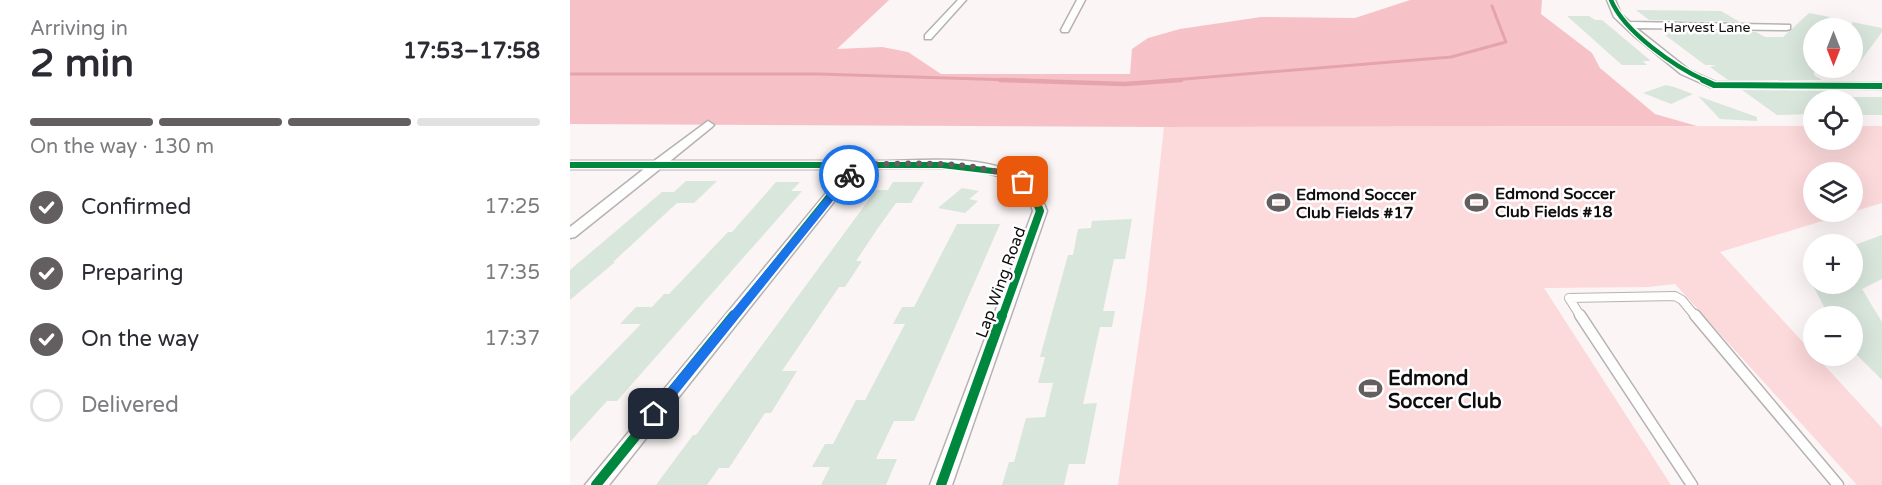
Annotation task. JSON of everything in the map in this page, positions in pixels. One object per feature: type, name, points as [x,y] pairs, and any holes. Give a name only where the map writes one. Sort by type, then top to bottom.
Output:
[{"type":"street","points":[[928,37],[962,0]]},
{"type":"street","points":[[1065,30],[1081,0]]},
{"type":"street","points":[[1611,0],[1617,15],[1627,25],[1685,72],[1714,85],[1882,86]]},
{"type":"street","name":"Harvest Lane","points":[[1627,25],[1788,27]]},
{"type":"street","points":[[570,234],[708,124]]},
{"type":"street","points":[[596,485],[857,164]]},
{"type":"street","name":"Lap Wing Road","points":[[570,165],[942,165],[1002,171],[1023,182],[1036,195],[1040,211],[940,485]]},
{"type":"lane","points":[[1692,485],[1569,298],[1675,296],[1682,300],[1838,485]]},
{"type":"shaded area","points":[[570,0],[889,0],[837,49],[882,47],[908,52],[941,74],[1130,74],[1132,49],[1148,38],[1180,29],[1261,17],[1355,18],[1410,0],[1542,0],[1541,14],[1592,53],[1600,68],[1655,114],[1697,126],[1164,127],[570,124]]},
{"type":"shaded area","name":"Edmond Soccer Club","points":[[1803,126],[1803,150],[1863,150],[1863,126],[1882,126],[1882,203],[1863,209],[1863,162],[1803,162],[1803,222],[1819,222],[1720,252],[1803,342],[1803,366],[1825,366],[1882,428],[1882,485],[1857,485],[1675,284],[1648,287],[1544,288],[1671,485],[1118,485],[1146,292],[1164,127]]},
{"type":"building","points":[[1636,10],[1721,11],[1740,22],[1649,20]]},
{"type":"building","points":[[1809,13],[1830,17],[1829,18],[1804,18]]},
{"type":"building","points":[[1567,16],[1589,16],[1595,20],[1602,20],[1651,61],[1643,61],[1647,65],[1622,65]]},
{"type":"building","points":[[1803,19],[1803,78],[1822,80],[1728,80],[1710,67],[1716,65],[1705,65],[1665,35],[1669,35],[1663,31],[1756,32],[1765,37],[1783,37]]},
{"type":"building","points":[[1863,24],[1882,28],[1882,32],[1863,58]]},
{"type":"building","points":[[1666,85],[1693,94],[1671,104],[1643,93]]},
{"type":"building","points":[[1742,90],[1803,91],[1803,114],[1777,115]]},
{"type":"building","points":[[1698,96],[1757,117],[1757,121],[1720,119]]},
{"type":"building","points":[[1863,97],[1882,97],[1882,115],[1863,115]]},
{"type":"building","points":[[686,181],[717,181],[694,203],[677,203],[613,262],[615,262],[570,300],[570,270],[662,192],[674,192]]},
{"type":"building","points":[[776,182],[800,182],[791,191],[802,191],[617,401],[607,401],[570,442],[570,397],[641,324],[620,324],[636,307],[652,307],[664,294],[669,294],[728,232],[732,232]]},
{"type":"building","points":[[893,182],[924,182],[911,203],[896,203],[878,228],[856,261],[862,261],[845,287],[839,287],[782,371],[797,371],[771,413],[765,413],[729,468],[719,468],[707,485],[656,485],[693,435],[696,435],[876,190],[888,190]]},
{"type":"building","points":[[962,188],[979,191],[969,199],[978,201],[965,213],[938,208]]},
{"type":"building","points":[[1132,219],[1125,259],[1114,259],[1103,311],[1115,311],[1112,327],[1100,327],[1083,404],[1097,403],[1085,464],[1069,464],[1064,485],[1002,485],[1009,462],[1014,462],[1026,418],[1045,417],[1053,383],[1038,383],[1045,357],[1040,357],[1068,255],[1073,255],[1078,229],[1091,228],[1092,221]]},
{"type":"building","points":[[957,224],[1000,224],[914,421],[894,421],[876,459],[897,459],[886,485],[821,485],[830,467],[812,467],[825,444],[833,444],[856,400],[865,400],[905,324],[893,324],[902,307],[914,307]]},
{"type":"building","points":[[1882,235],[1882,279],[1863,288],[1863,242]]},
{"type":"building","points":[[1863,291],[1882,322],[1882,380],[1863,361],[1863,306],[1824,306],[1817,294],[1863,294]]},
{"type":"waterway","points":[[1161,81],[1451,57],[1506,42],[1492,6]]},
{"type":"waterway","points":[[570,74],[819,74],[1046,81]]},
{"type":"waterway","points":[[1000,80],[1125,84],[1181,80]]},
{"type":"cycle path","points":[[1611,0],[1617,15],[1636,33],[1685,72],[1714,85],[1882,86]]},
{"type":"cycle path","points":[[596,485],[857,164]]},
{"type":"cycle path","points":[[570,165],[942,165],[987,168],[1014,177],[1025,185],[1034,196],[1040,211],[941,485]]},
{"type":"way so far","points":[[849,175],[857,164],[942,165],[1002,171],[1023,182]]},
{"type":"place","name":"Edmond Soccer Club Fields #18","points":[[1477,202]]},
{"type":"place","name":"Edmond Soccer Club Fields #17","points":[[1278,203]]},
{"type":"place","name":"Edmond Soccer Club","points":[[1370,389]]},
{"type":"route","points":[[654,414],[849,175]]}]
